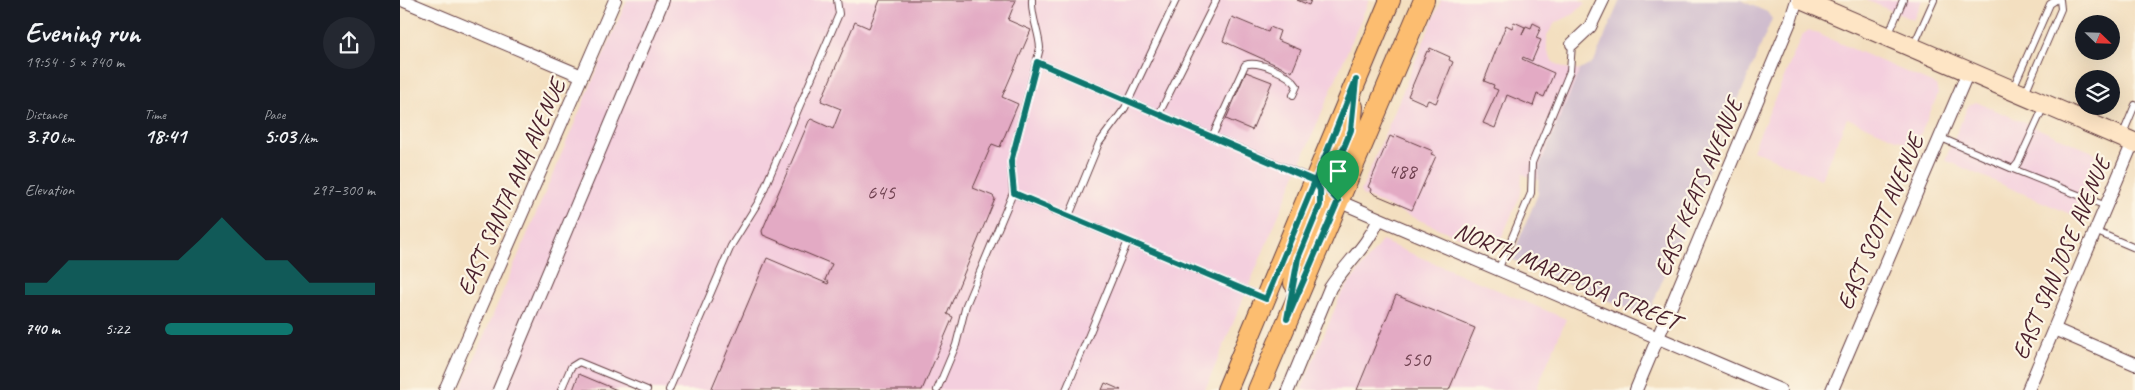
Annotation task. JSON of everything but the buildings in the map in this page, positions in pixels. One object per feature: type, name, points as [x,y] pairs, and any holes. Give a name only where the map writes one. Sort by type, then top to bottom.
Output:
[{"type":"main road","points":[[1227,390],[1390,0]]},
{"type":"main road","points":[[1258,390],[1424,0]]},
{"type":"main road","points":[[1802,0],[2130,141]]},
{"type":"main road","points":[[1338,201],[1329,191],[1329,184],[1351,130],[1356,80]]},
{"type":"main road","points":[[1287,319],[1298,258],[1320,205],[1320,190],[1315,181]]},
{"type":"street","points":[[402,0],[582,76]]},
{"type":"street","name":"EAST SANTA ANA AVENUE","points":[[445,390],[615,0]]},
{"type":"street","points":[[499,390],[663,0]]},
{"type":"street","points":[[1572,44],[1590,28],[1603,0]]},
{"type":"street","name":"EAST KEATS AVENUE","points":[[1636,390],[1790,22],[1797,0]]},
{"type":"street","name":"EAST SCOTT AVENUE","points":[[1832,390],[1968,72]]},
{"type":"street","name":"EAST SAN JOSE AVENUE","points":[[2028,390],[2106,206],[2130,141]]},
{"type":"street","name":"NORTH MARIPOSA STREET","points":[[1338,201],[1780,390]]},
{"type":"street","points":[[1288,390],[1330,288],[1367,242],[1379,219]]},
{"type":"street","points":[[2054,329],[2135,364]]},
{"type":"lane","points":[[669,390],[730,246],[759,201],[839,14],[837,0]]},
{"type":"lane","points":[[937,390],[956,345],[966,305],[1014,193],[1011,162],[1037,62],[1039,41],[1032,10],[1032,0]]},
{"type":"lane","points":[[1069,216],[1099,144],[1129,100],[1176,0]]},
{"type":"lane","points":[[1159,114],[1216,0]]},
{"type":"lane","points":[[1887,37],[1903,0]]},
{"type":"lane","points":[[1913,48],[1934,0]]},
{"type":"lane","points":[[2018,93],[2050,4],[2056,0]]},
{"type":"lane","points":[[2018,93],[2061,9],[2060,0]]},
{"type":"lane","points":[[1498,270],[1531,193],[1532,163],[1570,71],[1572,44]]},
{"type":"lane","points":[[1037,62],[1315,181]]},
{"type":"lane","points":[[1212,137],[1241,70],[1245,65],[1256,63],[1290,77],[1297,86],[1293,95]]},
{"type":"lane","points":[[2013,169],[2018,163],[2044,104]]},
{"type":"lane","points":[[2130,141],[2135,105]]},
{"type":"lane","points":[[1939,137],[2106,206]]},
{"type":"lane","points":[[1014,193],[1266,299]]},
{"type":"lane","points":[[2095,231],[2135,248]]},
{"type":"lane","points":[[1066,390],[1128,241]]},
{"type":"lane","points":[[561,390],[571,367],[579,362],[647,390]]},
{"type":"shaded area","points":[[627,0],[1369,0],[1205,390],[461,390]]},
{"type":"shaded area","points":[[1441,0],[1579,0],[1585,3],[1574,14],[1555,23],[1547,35],[1547,50],[1553,62],[1565,68],[1580,70],[1539,167],[1538,180],[1522,174],[1521,193],[1495,253],[1362,195],[1361,191]]},
{"type":"shaded area","points":[[1620,0],[1740,0],[1767,12],[1772,19],[1647,317],[1511,259],[1538,194],[1539,167],[1580,70],[1591,64],[1595,59]]},
{"type":"shaded area","points":[[1866,0],[1922,0],[1913,20]]},
{"type":"shaded area","points":[[1809,30],[1936,85],[1938,94],[1915,147],[1847,118],[1821,179],[1753,150],[1802,35]]},
{"type":"shaded area","points":[[1976,102],[2102,156],[2104,165],[2082,219],[1945,160],[1968,106]]},
{"type":"shaded area","points":[[1382,241],[1566,319],[1536,390],[1301,390],[1341,294]]},
{"type":"route","points":[[1338,201],[1287,319],[1298,258],[1320,205],[1320,190],[1315,181],[1266,299],[1014,193],[1011,162],[1037,62],[1315,181],[1356,80],[1351,130],[1329,184],[1329,191],[1332,197],[1338,201]]}]
